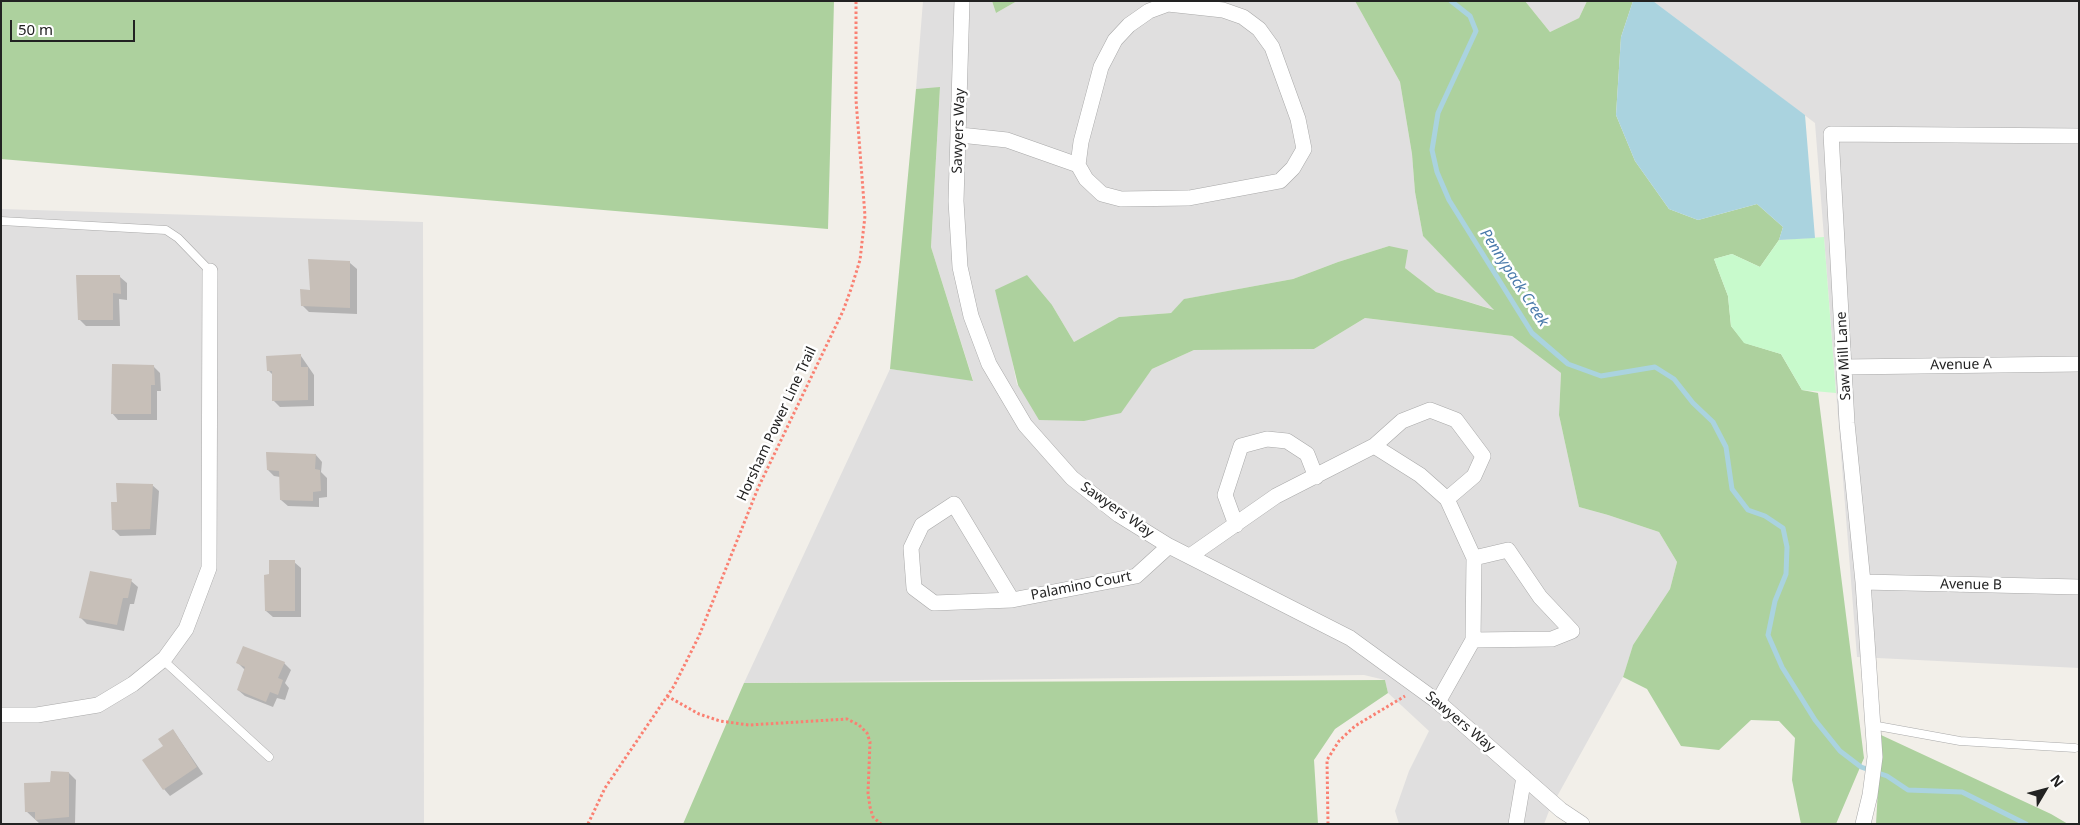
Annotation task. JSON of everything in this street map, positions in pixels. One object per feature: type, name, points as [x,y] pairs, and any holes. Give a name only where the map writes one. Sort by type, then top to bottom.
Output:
[{"type":"street","name":"Sawyers Way","points":[[962,1],[960,135],[956,201],[960,266],[971,316],[989,364],[1025,425],[1072,478],[1119,515],[1169,546],[1350,638],[1438,702],[1561,810],[1582,824]]},
{"type":"street","points":[[960,135],[1007,140],[1078,165],[1086,179],[1102,194],[1121,199],[1189,198],[1280,181],[1293,168],[1304,149],[1298,119],[1272,47],[1259,29],[1243,17],[1223,10],[1168,4],[1149,11],[1129,25],[1116,40],[1101,67],[1080,142],[1078,165]]},
{"type":"street","name":"Saw Mill Lane","points":[[1862,824],[1870,795],[1875,757],[1863,582],[1844,367],[1832,134],[2079,136]]},
{"type":"street","points":[[1,715],[37,715],[98,705],[133,684],[163,660],[186,629],[208,568],[210,271]]},
{"type":"street","name":"Avenue A","points":[[1844,367],[2079,364]]},
{"type":"street","points":[[1190,556],[1276,496],[1374,446],[1402,421],[1430,410],[1456,420],[1483,456],[1474,476],[1447,499]]},
{"type":"street","points":[[1236,525],[1225,496],[1241,446],[1267,438],[1287,440],[1307,454],[1316,477]]},
{"type":"street","points":[[1374,446],[1420,475],[1447,499],[1474,558],[1473,640],[1438,702]]},
{"type":"street","name":"Palamino Court","points":[[1012,600],[954,504],[922,525],[911,548],[914,588],[934,603],[1012,600],[1136,576],[1169,546]]},
{"type":"street","points":[[1473,640],[1552,639],[1572,632],[1540,597],[1508,550],[1474,558]]},
{"type":"street","name":"Avenue B","points":[[1863,582],[2079,587]]},
{"type":"street","points":[[1516,824],[1524,777]]},
{"type":"lane","points":[[1,221],[166,230],[178,238],[210,271]]},
{"type":"lane","points":[[163,660],[269,757]]},
{"type":"lane","points":[[1872,725],[1960,741],[2075,748]]},
{"type":"path","name":"Horsham Power Line Trail","points":[[588,824],[605,788],[667,696],[699,636],[758,488],[843,311],[860,260],[865,216],[856,100],[856,1]]},
{"type":"path","points":[[1328,824],[1326,760],[1339,741],[1355,726],[1418,687]]},
{"type":"path","points":[[667,696],[699,714],[720,721],[750,725],[847,719],[859,725],[867,733],[870,742],[868,793],[870,807],[873,816],[881,824]]},
{"type":"shaded area","points":[[923,1],[992,1],[996,13],[1017,1],[1355,1],[1400,82],[1423,236],[1495,310],[1436,292],[1405,268],[1389,246],[1293,279],[1185,299],[1171,313],[1119,317],[1074,342],[1052,305],[1009,345],[1017,385],[1120,413],[1152,369],[1194,350],[1314,349],[1365,318],[1512,336],[1561,373],[1559,415],[1579,507],[1659,532],[1677,562],[1670,589],[1633,645],[1623,677],[1549,811],[1544,824],[1399,824],[1395,811],[1409,771],[1429,731],[1388,693],[1385,680],[1364,675],[744,683],[890,369],[973,380],[931,247],[940,88],[916,89]]},
{"type":"shaded area","points":[[1525,1],[1587,1],[1579,18],[1550,32]]},
{"type":"shaded area","points":[[1653,1],[2079,1],[2079,668],[1857,657],[1815,123]]},
{"type":"shaded area","points":[[1,209],[423,222],[424,824],[1,824]]},
{"type":"green space","points":[[1,1],[834,1],[828,229],[1,159]]},
{"type":"green space","points":[[992,1],[1017,1],[996,13]]},
{"type":"green space","points":[[1355,1],[1525,1],[1550,32],[1579,18],[1587,1],[1633,1],[1621,37],[1616,115],[1635,161],[1669,209],[1698,220],[1757,204],[1783,227],[1779,240],[1760,267],[1732,254],[1714,259],[1728,296],[1731,326],[1745,343],[1781,354],[1802,390],[1818,393],[1864,758],[1836,824],[1801,824],[1792,780],[1795,738],[1779,721],[1751,720],[1719,750],[1681,746],[1647,689],[1623,677],[1633,645],[1670,589],[1677,562],[1659,532],[1579,507],[1559,415],[1561,373],[1512,336],[1365,318],[1314,349],[1194,350],[1152,369],[1121,413],[1084,421],[1039,420],[1018,385],[995,290],[1027,275],[1052,305],[1074,342],[1119,317],[1171,313],[1184,299],[1293,279],[1389,246],[1408,250],[1405,268],[1436,292],[1494,310],[1423,236],[1400,82]]},
{"type":"green space","points":[[940,87],[931,247],[973,381],[890,369],[916,89]]},
{"type":"green space","points":[[1824,237],[1836,393],[1802,390],[1781,354],[1744,343],[1731,326],[1728,296],[1714,259],[1732,254],[1760,267],[1779,240]]},
{"type":"green space","points":[[1385,680],[1388,693],[1335,729],[1314,760],[1318,824],[683,824],[744,683]]},
{"type":"green space","points":[[1881,735],[2051,814],[2068,824],[1876,824]]},
{"type":"water","points":[[1633,1],[1653,1],[1805,115],[1815,238],[1779,240],[1783,227],[1757,204],[1698,220],[1669,209],[1635,161],[1616,115],[1621,37]]},
{"type":"building","points":[[308,259],[350,261],[350,308],[301,306],[300,289],[310,290]]},
{"type":"building","points":[[76,275],[120,275],[121,294],[113,293],[113,320],[78,320]]},
{"type":"building","points":[[301,354],[301,367],[308,367],[308,400],[272,401],[272,371],[267,371],[266,356]]},
{"type":"building","points":[[112,364],[154,365],[155,385],[151,385],[151,414],[111,414]]},
{"type":"building","points":[[266,452],[316,454],[315,469],[320,470],[321,491],[313,492],[313,501],[280,500],[279,471],[267,470]]},
{"type":"building","points":[[116,483],[153,484],[150,529],[112,530],[111,502],[117,502]]},
{"type":"building","points":[[269,560],[295,560],[295,611],[265,611],[264,575],[269,574]]},
{"type":"building","points":[[90,571],[132,579],[128,598],[123,598],[117,625],[79,618]]},
{"type":"building","points":[[243,646],[285,662],[278,678],[283,680],[278,695],[270,692],[266,702],[237,690],[245,667],[236,663]]},
{"type":"building","points":[[173,729],[197,767],[163,790],[142,760],[163,746],[158,739]]},
{"type":"building","points":[[51,771],[69,772],[69,817],[35,820],[35,812],[25,812],[24,783],[50,782]]},
{"type":"waterway","name":"Pennypack Creek","points":[[1451,1],[1470,16],[1476,31],[1438,113],[1432,150],[1437,172],[1449,200],[1532,333],[1568,364],[1601,376],[1655,367],[1674,379],[1693,403],[1713,422],[1726,447],[1732,489],[1748,510],[1765,516],[1783,528],[1787,547],[1786,574],[1775,601],[1768,635],[1782,667],[1815,720],[1840,751],[1861,767],[1887,776],[1908,790],[1962,792],[2026,824]]}]
